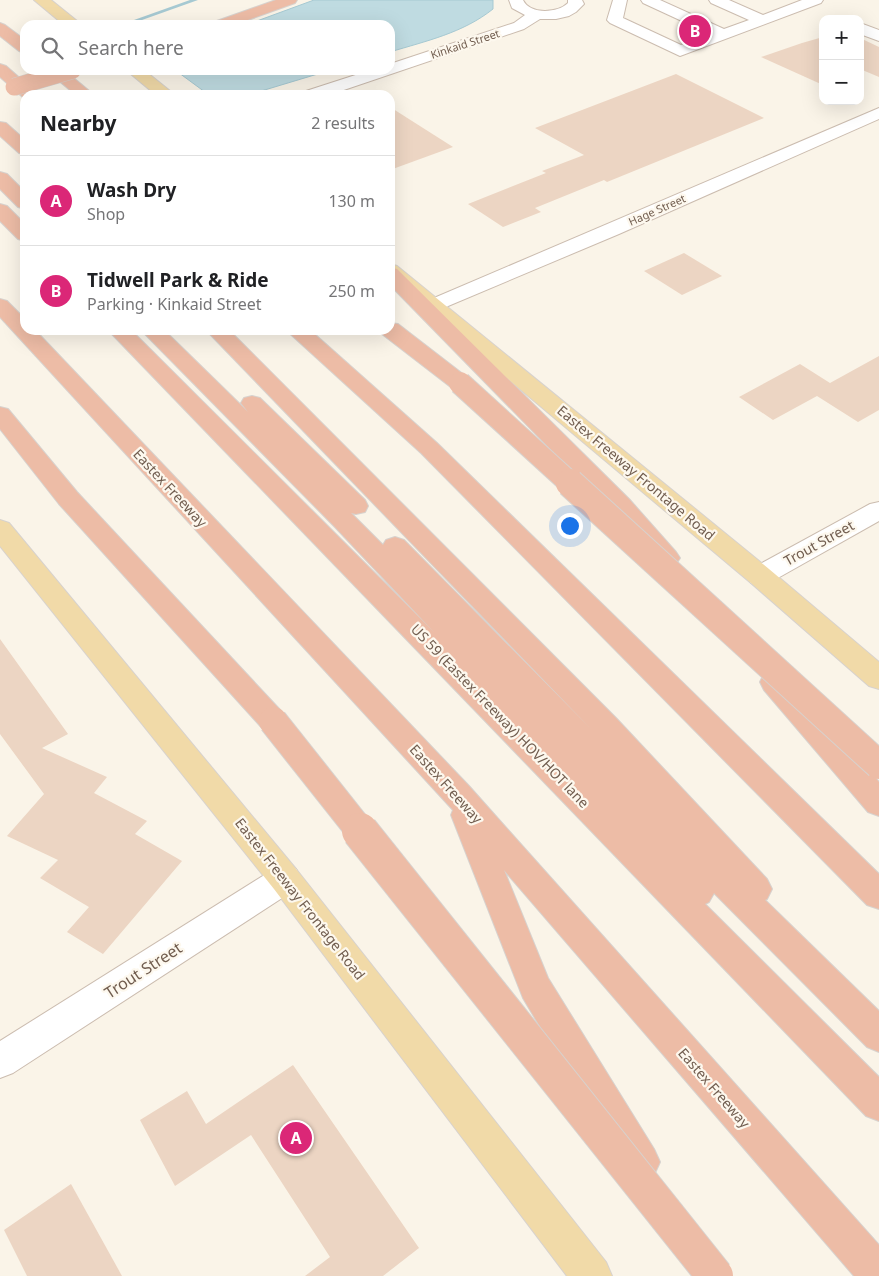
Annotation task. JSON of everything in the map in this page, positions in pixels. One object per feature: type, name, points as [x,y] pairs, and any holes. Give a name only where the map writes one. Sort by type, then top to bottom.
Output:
[{"type":"highway","points":[[222,20],[269,0]]},
{"type":"highway","points":[[224,20],[290,0]]},
{"type":"highway","points":[[0,28],[20,44]]},
{"type":"highway","points":[[4,83],[31,75]]},
{"type":"highway","points":[[4,83],[46,75]]},
{"type":"highway","points":[[60,75],[80,90]]},
{"type":"highway","points":[[4,83],[20,90]]},
{"type":"highway","points":[[0,127],[20,145]]},
{"type":"highway","points":[[0,159],[20,179]]},
{"type":"highway","points":[[0,178],[20,198]]},
{"type":"highway","points":[[0,210],[20,231]]},
{"type":"highway","points":[[395,276],[620,505],[879,803]]},
{"type":"highway","name":"Eastex Freeway","points":[[0,305],[20,326]]},
{"type":"highway","points":[[395,333],[460,383],[879,765]]},
{"type":"highway","name":"Eastex Freeway","points":[[28,335],[458,795],[879,1275]]},
{"type":"highway","name":"US 59 (Eastex Freeway) HOV/HOT lane","points":[[124,335],[879,1103]]},
{"type":"highway","points":[[157,335],[364,542],[648,839],[879,1086]]},
{"type":"highway","points":[[182,335],[306,455],[638,797],[879,1035]]},
{"type":"highway","points":[[222,335],[606,726],[879,1023]]},
{"type":"highway","points":[[303,335],[429,448],[879,895]]},
{"type":"highway","points":[[0,414],[68,498],[273,721],[715,1276]]},
{"type":"highway","points":[[458,795],[535,987],[710,1276]]},
{"type":"main road","points":[[41,0],[67,20]]},
{"type":"main road","points":[[141,75],[160,90]]},
{"type":"main road","name":"Eastex Freeway Frontage Road","points":[[395,275],[434,305],[760,576],[879,678]]},
{"type":"main road","name":"Eastex Freeway Frontage Road","points":[[0,529],[285,879],[592,1276]]},
{"type":"street","points":[[516,0],[517,5],[521,9],[537,14]]},
{"type":"street","name":"Kinkaid Street","points":[[395,67],[519,26],[537,14],[547,15],[567,12],[576,4],[575,0]]},
{"type":"street","points":[[620,0],[615,20],[680,51],[762,20],[793,3],[816,0]]},
{"type":"street","points":[[648,0],[724,34]]},
{"type":"street","points":[[716,0],[762,20]]},
{"type":"street","points":[[864,30],[879,36]]},
{"type":"street","name":"Kinkaid Street","points":[[327,90],[370,75]]},
{"type":"street","name":"Hage Street","points":[[434,305],[612,230],[879,113]]},
{"type":"street","name":"Trout Street","points":[[760,576],[879,510]]},
{"type":"street","name":"Trout Street","points":[[0,1061],[285,879]]},
{"type":"water","points":[[314,0],[493,0],[493,9],[469,24],[430,40],[395,50],[395,20],[260,20]]},
{"type":"water","points":[[182,75],[314,75],[265,90],[202,90]]},
{"type":"building","points":[[819,38],[819,83],[761,57]]},
{"type":"building","points":[[864,40],[879,47],[879,77],[864,71]]},
{"type":"building","points":[[676,74],[764,118],[607,182],[604,180],[535,208],[541,212],[503,227],[468,204],[546,173],[542,171],[584,155],[535,128]]},
{"type":"building","points":[[395,110],[453,147],[395,168]]},
{"type":"building","points":[[684,253],[722,276],[682,295],[644,271]]},
{"type":"building","points":[[879,356],[879,410],[858,422],[817,396],[773,420],[739,397],[800,364],[830,383]]},
{"type":"building","points":[[0,639],[68,734],[42,748],[107,777],[94,793],[147,821],[135,834],[182,861],[103,954],[67,932],[89,907],[40,878],[58,860],[7,836],[44,794],[0,734]]},
{"type":"building","points":[[293,1065],[419,1248],[383,1276],[305,1276],[330,1257],[251,1135],[175,1186],[140,1120],[187,1091],[206,1124]]},
{"type":"building","points":[[71,1184],[122,1276],[27,1276],[4,1230]]},
{"type":"waterway","points":[[137,20],[195,0]]},
{"type":"place","name":"Tidwell Park & Ride","points":[[695,31]]},
{"type":"place","name":"Wash Dry","points":[[296,1138]]}]
